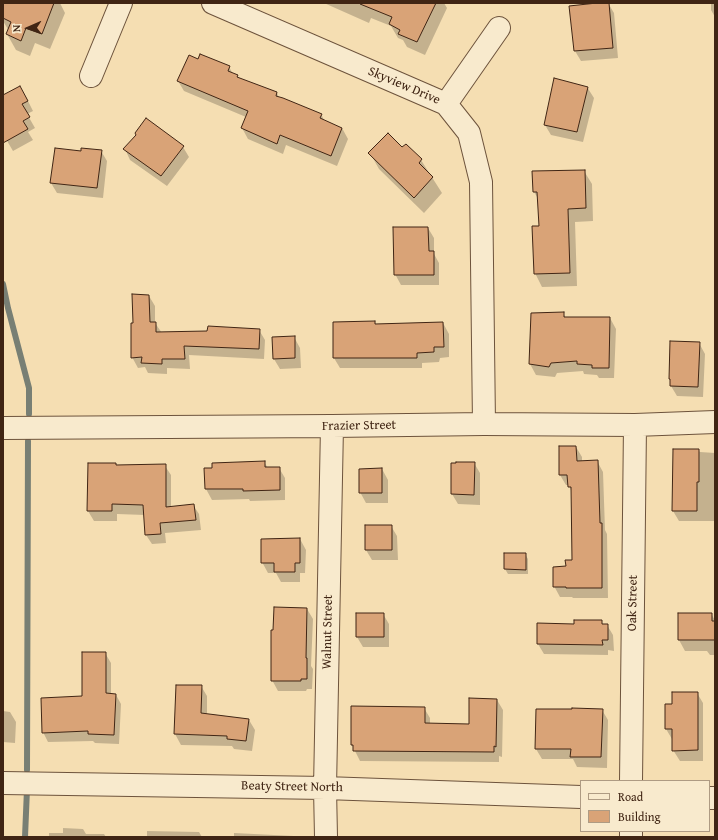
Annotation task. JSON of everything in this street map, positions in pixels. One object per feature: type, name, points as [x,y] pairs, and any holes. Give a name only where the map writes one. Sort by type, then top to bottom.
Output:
[{"type":"street","points":[[90,76],[121,3]]},
{"type":"street","name":"Skyview Drive","points":[[213,3],[446,104],[469,133],[482,182],[484,424]]},
{"type":"street","points":[[446,104],[499,28]]},
{"type":"street","name":"Frazier Street","points":[[3,428],[484,424],[635,425],[715,422]]},
{"type":"street","name":"Oak Street","points":[[632,780],[635,425]]},
{"type":"street","name":"Walnut Street","points":[[326,837],[325,788],[332,426]]},
{"type":"street","name":"Beaty Street North","points":[[3,783],[325,788],[580,797]]},
{"type":"building","points":[[3,3],[54,3],[42,34],[26,28],[21,41],[6,34],[11,22],[3,18]]},
{"type":"building","points":[[360,3],[436,3],[417,42],[398,34],[400,30],[389,24],[392,17]]},
{"type":"building","points":[[609,3],[613,48],[574,51],[569,6]]},
{"type":"building","points":[[200,54],[230,66],[228,71],[238,75],[237,77],[277,92],[276,96],[322,114],[320,118],[342,128],[331,156],[280,135],[277,144],[241,128],[248,111],[177,81],[189,55],[198,59]]},
{"type":"building","points":[[554,78],[588,87],[577,132],[544,125]]},
{"type":"building","points":[[20,86],[28,101],[22,104],[30,117],[23,121],[28,129],[3,143],[3,95]]},
{"type":"building","points":[[146,118],[184,146],[161,176],[123,149],[136,135],[135,133]]},
{"type":"building","points":[[388,133],[402,147],[406,144],[422,159],[419,163],[433,177],[414,198],[368,153]]},
{"type":"building","points":[[55,148],[81,151],[81,148],[102,150],[97,188],[50,183]]},
{"type":"building","points":[[585,170],[586,208],[568,209],[570,273],[534,274],[532,226],[539,226],[537,192],[533,192],[532,171]]},
{"type":"building","points":[[393,227],[428,227],[429,251],[434,251],[434,275],[394,275]]},
{"type":"building","points":[[132,294],[149,295],[150,322],[156,322],[156,332],[207,331],[208,326],[260,329],[259,349],[184,346],[185,359],[162,359],[162,364],[141,363],[142,357],[131,358],[131,323],[133,323]]},
{"type":"building","points":[[564,312],[564,317],[610,317],[609,368],[592,368],[592,365],[577,364],[577,361],[551,363],[549,367],[529,364],[531,313]]},
{"type":"building","points":[[375,321],[375,324],[443,322],[444,347],[434,347],[434,352],[417,353],[417,358],[333,358],[333,322]]},
{"type":"building","points":[[295,336],[295,358],[273,359],[272,337]]},
{"type":"building","points":[[670,341],[700,342],[698,387],[670,386]]},
{"type":"building","points":[[559,446],[576,446],[577,461],[598,460],[600,523],[602,523],[602,588],[553,587],[553,567],[566,566],[565,560],[572,560],[571,487],[568,487],[567,475],[559,475]]},
{"type":"building","points":[[673,449],[699,449],[697,511],[672,511]]},
{"type":"building","points":[[265,461],[265,467],[280,467],[280,490],[243,491],[243,489],[205,489],[204,468],[212,468],[212,463]]},
{"type":"building","points":[[475,462],[474,495],[451,494],[451,463]]},
{"type":"building","points":[[88,463],[116,463],[116,465],[166,464],[166,507],[194,504],[196,520],[160,523],[161,534],[145,535],[143,505],[112,504],[112,511],[87,511]]},
{"type":"building","points":[[382,468],[382,493],[359,493],[359,469]]},
{"type":"building","points":[[365,525],[392,525],[392,550],[365,550]]},
{"type":"building","points":[[300,538],[300,563],[295,563],[295,572],[274,572],[274,563],[261,563],[261,539]]},
{"type":"building","points":[[504,553],[526,553],[526,570],[504,569]]},
{"type":"building","points":[[274,607],[307,608],[307,679],[301,679],[301,681],[271,681],[271,630],[273,630]]},
{"type":"building","points":[[356,613],[384,613],[384,637],[356,637]]},
{"type":"building","points":[[678,613],[712,613],[712,621],[715,621],[715,640],[678,640]]},
{"type":"building","points":[[574,620],[602,620],[602,624],[608,624],[608,640],[602,640],[603,645],[537,644],[537,623],[574,624]]},
{"type":"building","points":[[82,652],[106,652],[106,693],[116,694],[114,735],[88,734],[88,731],[42,733],[41,698],[82,696]]},
{"type":"building","points":[[176,685],[202,685],[201,713],[249,719],[246,741],[227,739],[227,736],[174,734]]},
{"type":"building","points":[[672,692],[698,692],[698,750],[672,751],[672,729],[665,729],[665,704],[672,704]]},
{"type":"building","points":[[469,698],[497,699],[496,747],[494,746],[494,752],[353,751],[353,745],[351,745],[351,706],[425,707],[425,723],[469,724]]},
{"type":"building","points":[[536,709],[603,709],[601,757],[570,757],[571,749],[535,749]]},
{"type":"waterway","points":[[3,284],[29,388],[29,414]]},
{"type":"waterway","points":[[27,770],[28,441]]},
{"type":"waterway","points":[[25,837],[27,789]]}]
